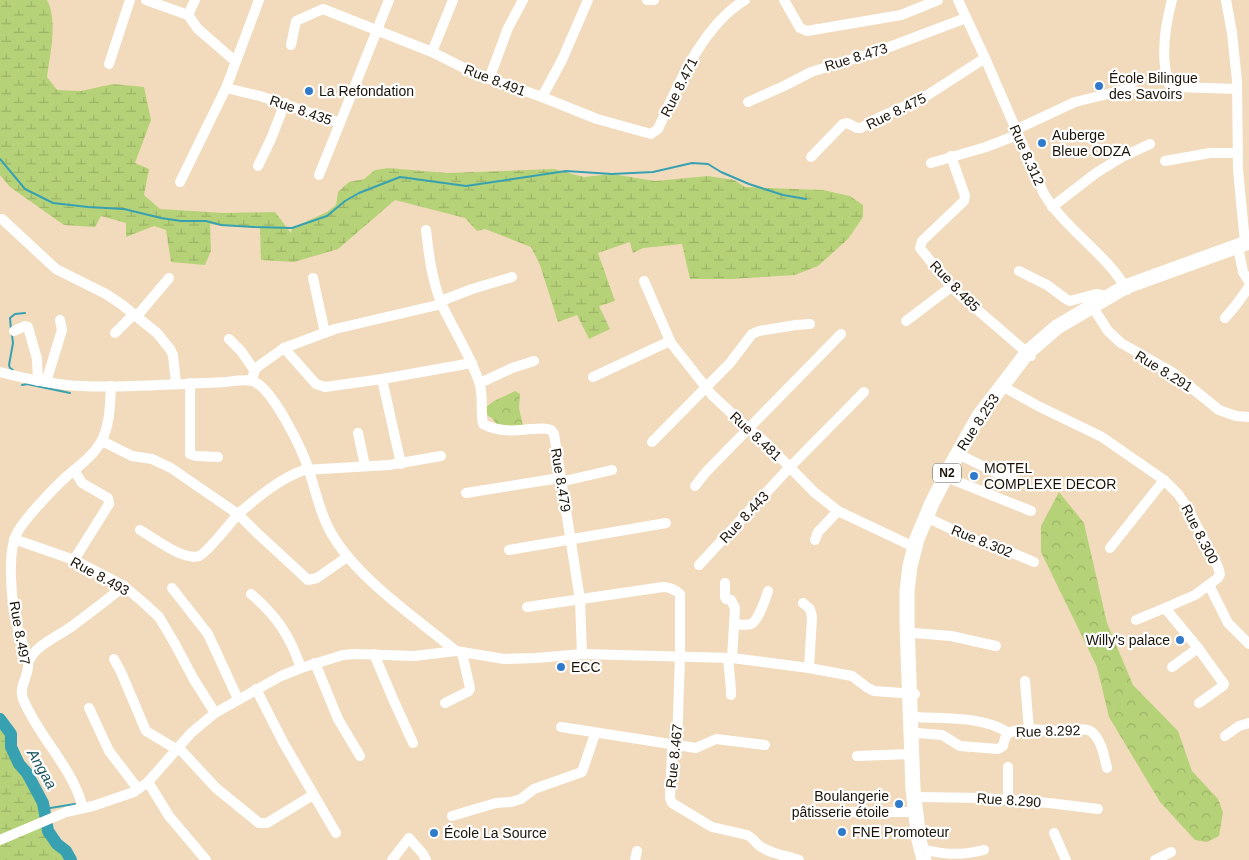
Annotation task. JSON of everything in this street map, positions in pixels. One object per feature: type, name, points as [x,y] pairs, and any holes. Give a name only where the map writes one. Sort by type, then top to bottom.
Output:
[{"type":"highway","name":"Rue 8.253","points":[[1093,308],[1107,296],[1245,246]]},
{"type":"highway","name":"Rue 8.253","points":[[917,804],[916,717],[912,694],[907,591],[914,547],[932,503],[979,416],[1029,355],[1093,308],[1126,289]]},
{"type":"highway","name":"Rue 8.253","points":[[926,857],[911,754],[915,571],[921,542],[949,478],[1004,387]]},
{"type":"street","points":[[108,64],[130,0]]},
{"type":"street","points":[[146,0],[188,15],[198,29],[235,61]]},
{"type":"street","points":[[188,15],[195,0]]},
{"type":"street","points":[[180,182],[226,88],[259,0]]},
{"type":"street","name":"Rue 8.435","points":[[226,88],[284,103],[340,123],[389,0]]},
{"type":"street","points":[[432,52],[453,0]]},
{"type":"street","points":[[488,79],[508,28],[523,0]]},
{"type":"street","name":"Rue 8.491","points":[[291,45],[296,21],[323,9],[432,52],[488,79],[542,97],[562,60],[588,0]]},
{"type":"street","points":[[647,0],[654,0]]},
{"type":"street","name":"Rue 8.471","points":[[542,97],[597,118],[651,134],[655,133],[685,70],[694,56],[723,17],[745,0]]},
{"type":"street","points":[[784,0],[800,28],[807,31],[901,15],[938,0]]},
{"type":"street","name":"Rue 8.312","points":[[958,0],[1036,178],[1052,207],[1100,256],[1126,289]]},
{"type":"street","points":[[1172,0],[1164,48],[1169,84],[1178,87],[1237,90]]},
{"type":"street","points":[[1226,0],[1232,33],[1237,90],[1237,153],[1245,246],[1243,272],[1249,282]]},
{"type":"street","name":"Rue 8.473","points":[[748,102],[811,72],[876,52],[966,18]]},
{"type":"street","name":"Rue 8.475","points":[[811,157],[843,124],[847,123],[861,128],[928,95],[985,58]]},
{"type":"street","points":[[931,163],[986,147],[1075,102],[1132,88]]},
{"type":"street","points":[[258,166],[284,103]]},
{"type":"street","points":[[319,176],[340,123]]},
{"type":"street","points":[[1052,207],[1096,173],[1122,157],[1150,144]]},
{"type":"street","points":[[1165,161],[1210,153],[1237,153]]},
{"type":"street","name":"Rue 8.485","points":[[951,156],[965,196],[964,201],[920,244],[920,248],[951,287],[1029,355]]},
{"type":"street","points":[[2,219],[56,269],[106,294],[136,315],[157,333],[170,349],[173,356],[176,384]]},
{"type":"street","name":"Rue 8.479","points":[[426,230],[431,270],[441,303],[472,363],[480,383],[483,403],[482,420],[486,425],[498,430],[547,428],[554,434],[580,600],[582,654]]},
{"type":"street","points":[[1019,271],[1070,301],[1096,294],[1107,296]]},
{"type":"street","points":[[0,372],[42,382],[82,386],[176,384],[252,375],[284,348],[325,333],[441,303],[472,289],[512,277]]},
{"type":"street","points":[[115,333],[136,315],[169,278]]},
{"type":"street","points":[[313,278],[325,333]]},
{"type":"street","name":"Rue 8.481","points":[[644,280],[670,341],[706,388],[764,441],[789,468],[838,511],[914,547]]},
{"type":"street","points":[[906,321],[951,287]]},
{"type":"street","points":[[1225,318],[1249,287]]},
{"type":"street","name":"Rue 8.291","points":[[1093,308],[1108,331],[1121,343],[1179,376],[1219,410],[1236,416],[1249,417]]},
{"type":"street","points":[[42,382],[62,330],[60,320]]},
{"type":"street","points":[[652,442],[730,363],[755,332],[810,324]]},
{"type":"street","points":[[14,331],[25,326],[28,327],[42,382]]},
{"type":"street","points":[[695,486],[706,472],[841,334]]},
{"type":"street","points":[[229,340],[241,351],[252,375],[265,388],[280,412],[309,469],[327,526],[348,556],[374,584],[459,652],[470,688],[469,691],[446,703]]},
{"type":"street","points":[[593,377],[670,341]]},
{"type":"street","points":[[284,348],[320,387],[382,379],[472,363]]},
{"type":"street","points":[[480,383],[512,368],[534,361]]},
{"type":"street","points":[[382,379],[401,464]]},
{"type":"street","points":[[190,383],[190,454],[218,457]]},
{"type":"street","name":"Rue 8.497","points":[[83,808],[73,781],[51,745],[38,729],[22,696],[22,685],[28,663],[18,627],[10,570],[12,546],[21,526],[64,478],[95,450],[102,441],[108,422],[111,386]]},
{"type":"street","name":"Rue 8.300","points":[[1004,387],[1038,406],[1102,436],[1164,480],[1178,494],[1187,507],[1220,574],[1218,578],[1195,594],[1136,620]]},
{"type":"street","name":"Rue 8.443","points":[[699,565],[789,468],[864,392]]},
{"type":"street","points":[[358,433],[365,466]]},
{"type":"street","points":[[102,441],[132,456],[152,459],[171,468],[238,514],[308,580],[317,578],[348,556]]},
{"type":"street","points":[[140,530],[180,554],[192,557],[203,554],[238,514],[259,496],[296,473],[309,469],[401,464],[441,456]]},
{"type":"street","points":[[962,456],[1014,479]]},
{"type":"street","points":[[74,470],[82,483],[108,498],[109,504],[74,560]]},
{"type":"street","points":[[466,493],[560,480],[612,470]]},
{"type":"street","points":[[949,478],[1031,512]]},
{"type":"street","points":[[1110,548],[1164,480]]},
{"type":"street","points":[[815,540],[818,532],[838,511]]},
{"type":"street","name":"Rue 8.302","points":[[930,519],[979,542],[1034,562]]},
{"type":"street","points":[[509,550],[666,523]]},
{"type":"street","name":"Rue 8.493","points":[[14,539],[74,560],[124,586],[159,617],[215,713]]},
{"type":"street","points":[[725,583],[725,597],[734,603],[729,676],[731,695]]},
{"type":"street","points":[[1209,585],[1228,623],[1249,644]]},
{"type":"street","points":[[28,663],[30,657],[45,644],[73,626],[124,586]]},
{"type":"street","name":"Rue 8.467","points":[[580,600],[663,587],[669,587],[680,594],[677,745],[672,751],[670,798],[672,803],[712,827],[747,836],[764,849],[798,860]]},
{"type":"street","points":[[172,588],[208,634],[238,699]]},
{"type":"street","points":[[734,624],[748,625],[754,622],[765,602],[768,591]]},
{"type":"street","points":[[251,594],[276,619],[293,645],[301,668]]},
{"type":"street","points":[[527,607],[580,600]]},
{"type":"street","points":[[803,603],[810,609],[812,617],[809,668]]},
{"type":"street","points":[[1165,608],[1198,648],[1224,684],[1199,703]]},
{"type":"street","points":[[913,633],[951,636],[996,646]]},
{"type":"street","points":[[1172,667],[1198,648]]},
{"type":"street","points":[[0,840],[45,820],[121,798],[138,790],[148,782],[191,733],[215,713],[256,689],[301,668],[343,655],[414,656],[459,652],[504,658],[536,658],[582,654],[730,658],[809,668],[852,676],[874,691],[912,694]]},
{"type":"street","points":[[374,654],[413,743]]},
{"type":"street","points":[[114,658],[146,731],[177,748],[216,788],[259,822],[267,823],[313,795]]},
{"type":"street","points":[[315,663],[338,719],[360,756]]},
{"type":"street","points":[[1025,681],[1029,730]]},
{"type":"street","points":[[256,689],[283,742],[336,832]]},
{"type":"street","points":[[90,708],[109,751],[138,790]]},
{"type":"street","points":[[916,717],[964,720],[997,725],[1009,733]]},
{"type":"street","points":[[1226,736],[1238,726],[1249,723]]},
{"type":"street","points":[[561,727],[595,734],[696,748],[716,739],[764,745]]},
{"type":"street","name":"Rue 8.292","points":[[916,733],[942,735],[960,746],[998,749],[1003,746],[1009,733],[1029,730],[1066,732],[1088,729],[1100,743],[1107,768]]},
{"type":"street","points":[[452,816],[496,803],[511,802],[534,789],[582,772],[595,734]]},
{"type":"street","points":[[857,756],[911,754]]},
{"type":"street","points":[[1008,766],[1008,800]]},
{"type":"street","points":[[148,782],[169,816],[206,860]]},
{"type":"street","name":"Rue 8.290","points":[[839,812],[976,797],[1098,809]]},
{"type":"street","points":[[1054,833],[1066,860]]},
{"type":"street","points":[[392,860],[409,838],[425,857]]},
{"type":"street","points":[[926,857],[965,854],[984,850]]},
{"type":"street","points":[[1155,860],[1171,852]]},
{"type":"green space","points":[[0,0],[47,0],[53,27],[47,77],[57,90],[81,91],[113,84],[144,87],[151,120],[135,163],[149,169],[144,195],[160,209],[224,213],[275,212],[291,233],[292,228],[327,212],[336,205],[338,192],[349,182],[364,179],[375,170],[388,168],[447,173],[554,169],[584,177],[612,174],[655,181],[708,176],[734,180],[745,187],[823,190],[850,196],[863,205],[863,217],[848,239],[818,266],[795,275],[732,279],[690,279],[682,244],[643,248],[633,253],[630,242],[598,253],[615,301],[599,306],[610,329],[589,339],[577,315],[558,322],[540,265],[531,247],[485,229],[477,231],[465,218],[395,200],[338,249],[294,262],[261,260],[260,228],[210,224],[211,251],[205,265],[171,262],[166,230],[154,226],[126,237],[126,223],[101,216],[95,227],[64,225],[10,187],[0,175]]},
{"type":"green space","points":[[515,391],[520,394],[519,408],[523,426],[497,425],[487,415],[486,407]]},
{"type":"green space","points":[[1059,492],[1084,523],[1107,623],[1133,685],[1178,731],[1192,771],[1218,799],[1223,812],[1219,836],[1207,842],[1195,840],[1160,802],[1109,717],[1097,667],[1041,552],[1041,526]]},
{"type":"green space","points":[[0,719],[11,734],[11,747],[19,764],[27,773],[43,803],[48,831],[57,844],[66,851],[71,860],[0,860]]},
{"type":"waterway","points":[[0,159],[25,189],[53,203],[124,209],[181,221],[206,221],[221,225],[254,227],[292,228],[327,216],[345,201],[359,193],[400,177],[466,186],[566,171],[612,174],[653,172],[692,163],[708,164],[749,184],[783,195],[806,199]]},
{"type":"waterway","points":[[11,330],[10,318],[15,314],[25,313]]},
{"type":"waterway","points":[[12,335],[13,343],[9,365],[13,370]]},
{"type":"waterway","points":[[22,385],[27,384],[70,393]]},
{"type":"waterway","name":"Angaa","points":[[0,719],[11,734],[11,747],[19,764],[27,773],[43,803],[48,831],[57,844],[66,851],[71,860]]},
{"type":"waterway","points":[[44,809],[75,804]]},
{"type":"place","name":"École Bilingue des Savoirs","points":[[1099,86]]},
{"type":"place","name":"La Refondation","points":[[309,91]]},
{"type":"place","name":"Auberge Bleue ODZA","points":[[1042,143]]},
{"type":"place","name":"MOTEL COMPLEXE DECOR","points":[[974,476]]},
{"type":"place","name":"Willy's palace","points":[[1180,640]]},
{"type":"place","name":"ECC","points":[[561,667]]},
{"type":"place","name":"Boulangerie pâtisserie étoile","points":[[899,804]]},
{"type":"place","name":"FNE Promoteur","points":[[842,832]]},
{"type":"place","name":"École La Source","points":[[434,833]]}]
